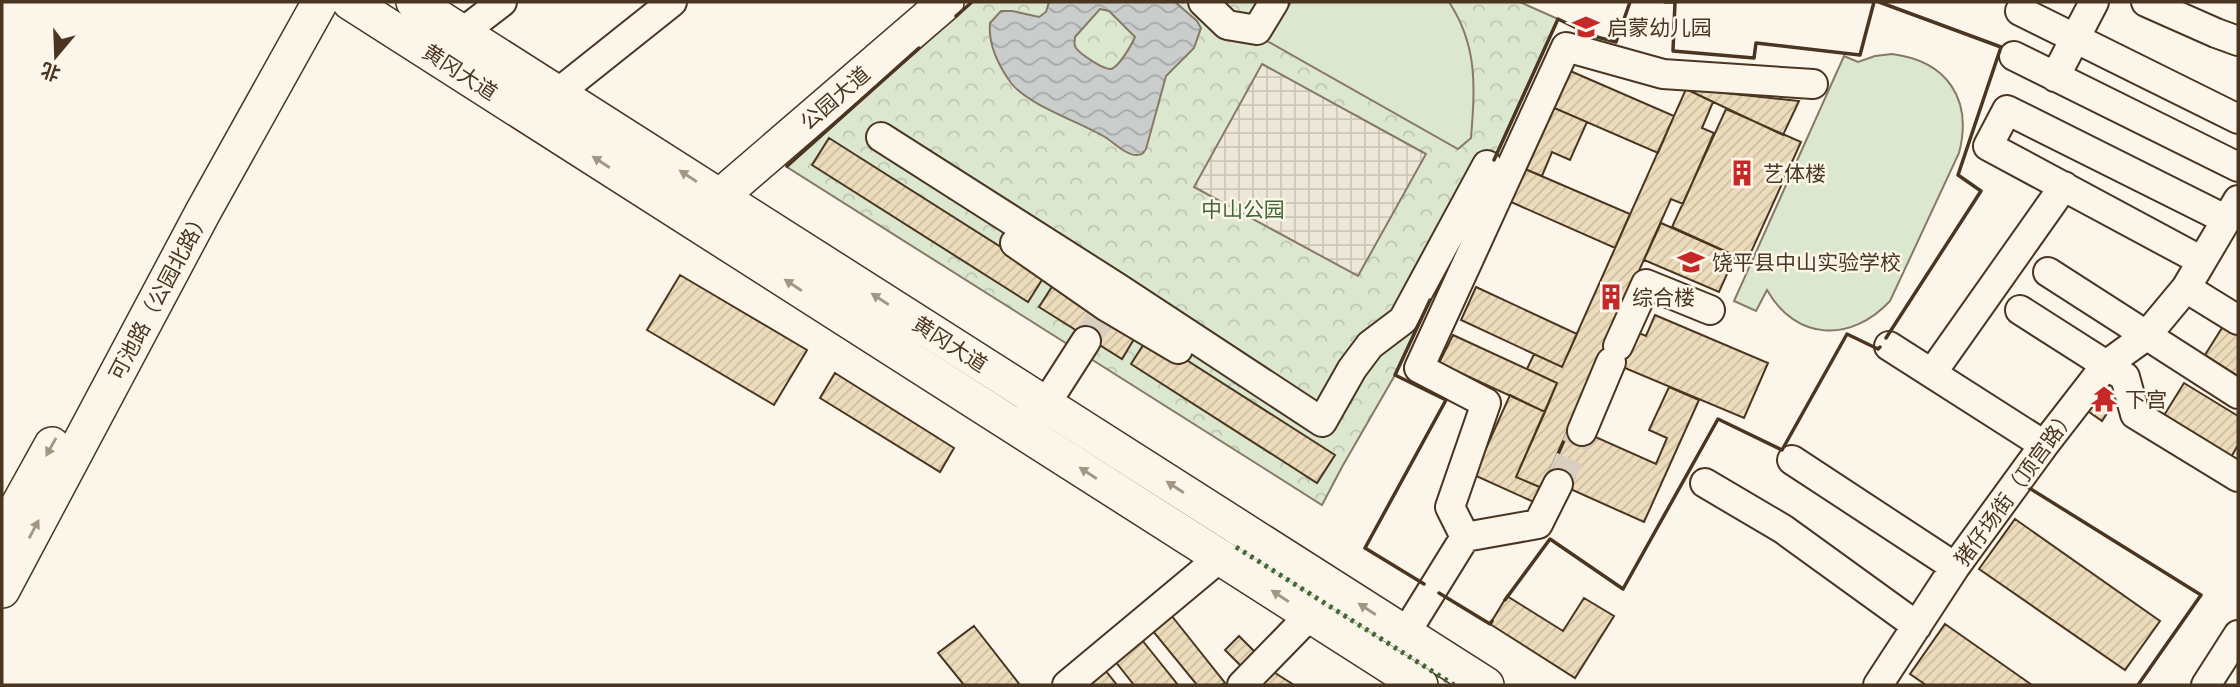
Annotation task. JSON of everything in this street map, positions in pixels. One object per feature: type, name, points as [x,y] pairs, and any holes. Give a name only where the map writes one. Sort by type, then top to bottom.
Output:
[{"type":"main road","name":"可池路（公园北路）","points":[[2,535],[298,2]]},
{"type":"main road","name":"可池路（公园北路）","points":[[2,590],[197,224],[320,2]]},
{"type":"main road","name":"黄冈大道","points":[[350,2],[1420,685]]},
{"type":"main road","name":"黄冈大道","points":[[414,2],[1486,685]]},
{"type":"main road","name":"公园大道","points":[[723,194],[946,2]]},
{"type":"street","points":[[463,32],[502,2]]},
{"type":"street","points":[[559,92],[672,2]]},
{"type":"street","points":[[1203,2],[1227,25],[1257,30],[1275,2]]},
{"type":"street","points":[[2055,77],[2094,2]]},
{"type":"street","points":[[2146,2],[2238,41]]},
{"type":"street","points":[[2020,10],[2238,119]]},
{"type":"street","points":[[1465,537],[1450,507],[1486,403],[1419,368],[1566,47],[1664,74],[1813,83]]},
{"type":"street","points":[[2014,56],[2238,167]]},
{"type":"street","points":[[2202,261],[1988,146],[2007,110],[2232,210]]},
{"type":"street","points":[[881,137],[974,195],[995,228],[1107,307],[1215,371],[1273,390],[1322,422],[1352,369],[1370,345],[1403,320],[1487,165]]},
{"type":"street","points":[[1931,373],[2064,186]]},
{"type":"street","name":"猪仔场街（顶宫路）","points":[[1878,685],[1955,567],[2044,444],[2106,365],[2146,336],[2186,288],[2232,210]]},
{"type":"street","points":[[2048,272],[2238,394]]},
{"type":"street","points":[[1582,430],[1646,284],[1710,310]]},
{"type":"street","points":[[2186,288],[2238,320]]},
{"type":"street","points":[[2020,310],[2125,377],[2135,414],[2238,477]]},
{"type":"street","points":[[1043,408],[1086,341]]},
{"type":"street","points":[[1889,346],[2044,444]]},
{"type":"street","points":[[1792,460],[1955,567]]},
{"type":"street","points":[[1706,483],[1783,529],[1917,626]]},
{"type":"street","points":[[1405,635],[1465,537],[1538,524],[1558,484]]},
{"type":"street","points":[[1067,685],[1223,555]]},
{"type":"street","points":[[1242,685],[1315,610]]},
{"type":"street","points":[[2206,685],[2238,635]]},
{"type":"green space","name":"中山公园","points":[[972,2],[1520,2],[1558,19],[1395,375],[1322,505],[787,167]]},
{"type":"green space","points":[[1291,2],[1449,2],[1470,51],[1473,84],[1471,138],[1458,149],[1267,41]]},
{"type":"green space","points":[[1892,54],[1911,58],[1941,74],[1958,100],[1962,116],[1962,134],[1959,153],[1890,301],[1875,315],[1858,324],[1825,330],[1808,327],[1793,319],[1779,307],[1767,290],[1756,311],[1734,301],[1844,56],[1858,62]]},
{"type":"shaded area","points":[[1262,64],[1426,154],[1358,276],[1194,187]]},
{"type":"water","points":[[1049,2],[1175,2],[1197,21],[1201,28],[1194,48],[1166,76],[1146,149],[1142,154],[1129,153],[1105,137],[1029,99],[1006,76],[992,47],[990,23],[1001,11],[1039,17],[1046,12]],"holes":[[[1100,9],[1109,11],[1135,37],[1121,60],[1111,69],[1087,58],[1074,44],[1075,37]]]},
{"type":"building","points":[[1568,70],[1674,116],[1658,153],[1552,107]]},
{"type":"building","name":"综合楼","points":[[1686,89],[1713,102],[1702,128],[1714,133],[1683,204],[1671,199],[1542,488],[1516,477],[1557,383],[1527,369],[1534,354],[1562,367]]},
{"type":"building","points":[[1686,89],[1799,101],[1783,135]]},
{"type":"building","points":[[1552,107],[1587,122],[1570,160],[1552,152],[1542,176],[1525,169]]},
{"type":"building","name":"艺体楼","points":[[1726,109],[1801,142],[1747,261],[1672,227]]},
{"type":"building","points":[[829,138],[1045,275],[1028,302],[812,165]]},
{"type":"building","points":[[1525,169],[1630,214],[1615,248],[1511,202]]},
{"type":"building","points":[[1661,223],[1735,256],[1719,292],[1644,260]]},
{"type":"building","points":[[680,275],[807,350],[774,405],[647,330]]},
{"type":"building","points":[[1055,282],[1137,334],[1122,359],[1039,307]]},
{"type":"building","points":[[1476,287],[1577,334],[1562,367],[1461,320]]},
{"type":"building","points":[[1655,315],[1768,363],[1744,418],[1601,358],[1608,342],[1634,331],[1646,336]]},
{"type":"building","points":[[2227,320],[2238,327],[2238,376],[2205,355]]},
{"type":"building","points":[[1453,335],[1557,383],[1545,412],[1439,363]]},
{"type":"building","points":[[1149,336],[1335,455],[1317,483],[1131,364]]},
{"type":"building","points":[[835,373],[954,448],[940,472],[820,398]]},
{"type":"building","points":[[2184,383],[2238,416],[2238,445],[2230,459],[2163,417]]},
{"type":"building","points":[[2101,386],[2117,398],[2102,421],[2085,409]]},
{"type":"building","points":[[1669,387],[1699,400],[1644,522],[1548,479],[1571,426],[1656,464],[1667,438],[1649,430]]},
{"type":"building","points":[[1510,395],[1545,412],[1516,477],[1542,488],[1536,503],[1474,475]]},
{"type":"building","points":[[2015,519],[2160,621],[2125,670],[1979,569]]},
{"type":"building","points":[[1507,596],[1563,631],[1584,598],[1614,616],[1575,678],[1490,624]]},
{"type":"building","points":[[1171,615],[1225,683],[1197,685],[1152,630]]},
{"type":"building","points":[[1945,624],[2032,685],[1926,685],[1910,674]]},
{"type":"building","points":[[974,626],[1020,685],[964,685],[938,653]]},
{"type":"building","points":[[1239,636],[1271,668],[1257,682],[1225,650]]},
{"type":"building","points":[[1142,640],[1178,685],[1134,685],[1115,661]]},
{"type":"building","points":[[1105,670],[1117,685],[1086,685]]},
{"type":"building","points":[[1272,671],[1294,685],[1263,685]]},
{"type":"tunnel","points":[[1086,341],[1107,307]]},
{"type":"tunnel","points":[[1558,484],[1582,431]]},
{"type":"hedge","points":[[1236,547],[1454,685]]},
{"type":"wall","points":[[956,16],[972,2]]},
{"type":"wall","points":[[1494,160],[1558,19],[1593,36],[1616,42],[1630,2]]},
{"type":"wall","points":[[1665,2],[1675,2],[1673,51],[1754,58],[1756,43],[1860,55],[1874,2]]},
{"type":"wall","points":[[1879,2],[2001,47],[1958,175],[1981,191],[1886,338]]},
{"type":"wall","points":[[787,166],[919,48]]},
{"type":"wall","points":[[1424,584],[1365,548],[1446,400],[1395,375],[1430,300]]},
{"type":"wall","points":[[1505,600],[1550,539],[1623,589],[1718,419],[1782,450],[1847,334],[1878,349],[1880,347]]},
{"type":"wall","points":[[2026,486],[2201,595],[2138,685]]},
{"type":"wall","points":[[1439,593],[1490,624],[1492,621]]},
{"type":"place","name":"启蒙幼儿园","points":[[1586,27]]},
{"type":"place","name":"艺体楼","points":[[1742,173]]},
{"type":"place","name":"饶平县中山实验学校","points":[[1691,262]]},
{"type":"place","name":"综合楼","points":[[1611,297]]},
{"type":"place","name":"下宫","points":[[2104,399]]}]
